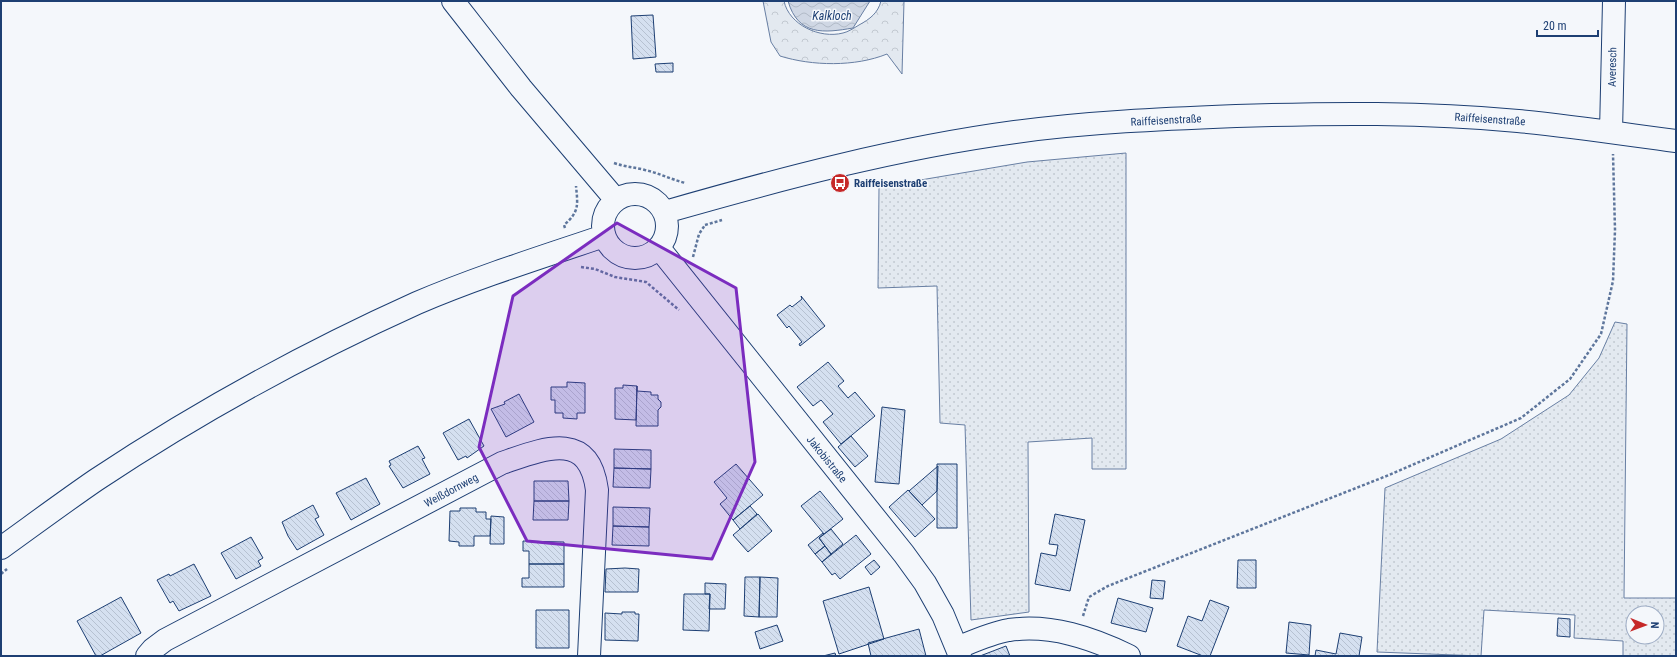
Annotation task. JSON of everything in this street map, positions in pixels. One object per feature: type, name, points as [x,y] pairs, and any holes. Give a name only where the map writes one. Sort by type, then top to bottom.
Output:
[{"type":"street","points":[[453,1],[521,88],[616,200]]},
{"type":"street","name":"Averesch","points":[[1611,132],[1614,1]]},
{"type":"street","name":"Raiffeisenstraße","points":[[665,212],[844,165],[930,146],[1017,132],[1185,118],[1365,114],[1516,121],[1676,141]]},
{"type":"street","points":[[629,194],[643,194],[660,204],[665,212],[668,231],[659,248],[651,255],[640,258],[630,258],[619,254],[611,248],[604,236],[602,228],[608,207],[616,200],[629,194]]},
{"type":"street","points":[[7,556],[96,480],[217,406],[299,361],[418,303],[525,262],[604,236]]},
{"type":"street","name":"Jakobistraße","points":[[659,248],[904,554],[925,583],[943,614],[959,652]]},
{"type":"street","name":"Weißdornweg","points":[[147,656],[165,640],[502,463],[530,453],[556,448],[568,448],[580,453],[590,463],[595,476],[597,490],[589,656]]},
{"type":"street","points":[[959,652],[990,635],[1009,630],[1047,630],[1077,636],[1129,656]]},
{"type":"path","points":[[1077,636],[1089,597],[1108,586],[1389,475],[1521,418],[1570,379],[1601,334],[1613,281],[1615,230],[1611,132]]},
{"type":"path","points":[[680,311],[646,282],[615,278],[595,269],[579,268],[564,225],[575,215],[578,203],[576,186],[610,159],[612,162],[627,168],[646,170],[687,184],[699,202],[706,225]]},
{"type":"path","points":[[678,272],[692,262],[697,239],[706,225],[728,218]]},
{"type":"path","points":[[1,574],[7,556]]},
{"type":"highlighted area","points":[[617,223],[736,288],[755,462],[712,559],[527,541],[479,447],[513,296]]},
{"type":"green space","points":[[763,1],[784,1],[787,10],[799,23],[816,32],[834,34],[847,32],[867,20],[876,12],[881,1],[904,1],[902,74],[887,54],[861,61],[834,64],[806,62],[780,56],[771,42]]},
{"type":"green space","points":[[1126,153],[1126,469],[1092,469],[1092,438],[1028,442],[1029,612],[971,620],[965,425],[940,423],[937,286],[878,288],[879,187],[1027,162]]},
{"type":"green space","points":[[1615,322],[1627,324],[1624,598],[1676,598],[1676,656],[1623,656],[1623,641],[1574,638],[1575,615],[1484,610],[1481,656],[1377,652],[1385,488],[1501,439],[1569,395],[1599,358]]},
{"type":"water","name":"Kalkloch","points":[[788,1],[870,1],[853,28],[822,31],[813,30],[798,21],[792,12]]},
{"type":"building","points":[[653,15],[656,57],[633,59],[631,16]]},
{"type":"building","points":[[673,63],[673,72],[656,72],[655,64]]},
{"type":"building","points":[[801,296],[825,326],[800,346],[799,344],[802,342],[789,326],[787,328],[777,315],[790,305],[792,307],[802,299]]},
{"type":"building","points":[[828,362],[844,381],[838,386],[848,398],[855,392],[875,416],[841,444],[823,422],[833,414],[821,400],[813,406],[797,387]]},
{"type":"building","points":[[567,382],[585,383],[585,413],[577,413],[577,419],[563,418],[563,413],[555,413],[555,400],[551,400],[551,387],[567,387]]},
{"type":"building","points":[[623,385],[637,386],[636,420],[615,419],[615,388],[623,388]]},
{"type":"building","points":[[637,386],[637,391],[651,392],[651,395],[658,395],[658,399],[661,402],[661,407],[658,410],[658,426],[636,426]]},
{"type":"building","points":[[519,394],[534,422],[506,437],[491,409],[505,404],[504,402]]},
{"type":"building","points":[[882,407],[905,410],[899,484],[875,482]]},
{"type":"building","points":[[469,419],[484,446],[467,458],[466,456],[458,460],[443,433]]},
{"type":"building","points":[[851,436],[868,456],[855,467],[838,447]]},
{"type":"building","points":[[418,446],[425,458],[422,459],[430,474],[403,488],[389,466],[391,465],[389,461]]},
{"type":"building","points":[[614,449],[651,450],[651,469],[614,468]]},
{"type":"building","points":[[736,464],[763,495],[733,520],[720,504],[727,498],[714,482]]},
{"type":"building","points":[[937,464],[957,464],[957,528],[937,528]]},
{"type":"building","points":[[938,466],[937,491],[922,505],[909,491]]},
{"type":"building","points":[[614,468],[651,469],[650,488],[613,487]]},
{"type":"building","points":[[366,478],[380,504],[351,520],[336,493]]},
{"type":"building","points":[[534,481],[568,481],[569,501],[534,501]]},
{"type":"building","points":[[908,490],[935,519],[915,537],[889,507]]},
{"type":"building","points":[[820,491],[843,519],[824,534],[801,506]]},
{"type":"building","points":[[534,501],[569,501],[568,520],[533,520]]},
{"type":"building","points":[[313,505],[319,517],[315,519],[324,535],[297,550],[288,536],[282,522]]},
{"type":"building","points":[[750,506],[757,514],[740,529],[733,520]]},
{"type":"building","points":[[613,507],[650,508],[649,527],[613,526]]},
{"type":"building","points":[[460,508],[476,508],[476,512],[486,512],[486,519],[491,519],[490,536],[474,536],[474,546],[459,546],[459,542],[449,541],[450,511],[460,511]]},
{"type":"building","points":[[758,514],[772,531],[748,552],[733,535]]},
{"type":"building","points":[[1055,514],[1085,520],[1070,591],[1035,584],[1041,553],[1056,556],[1058,545],[1049,544]]},
{"type":"building","points":[[491,516],[504,517],[504,544],[490,544]]},
{"type":"building","points":[[613,526],[649,527],[649,546],[612,545]]},
{"type":"building","points":[[831,529],[843,544],[831,554],[819,538]]},
{"type":"building","points":[[823,533],[824,534],[819,538],[825,546],[815,554],[808,545]]},
{"type":"building","points":[[856,535],[871,554],[840,579],[835,573],[832,575],[822,562]]},
{"type":"building","points":[[251,537],[263,558],[258,561],[261,566],[236,579],[221,553]]},
{"type":"building","points":[[523,541],[564,542],[564,564],[529,564],[529,551],[523,551]]},
{"type":"building","points":[[825,546],[831,554],[822,562],[815,554]]},
{"type":"building","points":[[874,560],[880,567],[871,575],[865,567]]},
{"type":"building","points":[[1238,560],[1256,560],[1256,588],[1237,588]]},
{"type":"building","points":[[194,564],[211,596],[179,611],[173,601],[170,603],[157,580],[169,574],[170,576]]},
{"type":"building","points":[[529,564],[564,564],[564,587],[522,587],[522,578],[529,578]]},
{"type":"building","points":[[606,569],[639,569],[638,592],[605,592]]},
{"type":"building","points":[[745,577],[760,577],[759,617],[744,616]]},
{"type":"building","points":[[760,577],[778,578],[777,617],[759,617]]},
{"type":"building","points":[[1152,580],[1165,581],[1163,599],[1150,598]]},
{"type":"building","points":[[705,583],[726,584],[725,609],[709,609],[710,594],[705,594]]},
{"type":"building","points":[[869,587],[884,639],[839,654],[823,601]]},
{"type":"building","points":[[684,594],[710,594],[709,631],[683,630]]},
{"type":"building","points":[[121,597],[141,633],[100,656],[96,656],[77,621]]},
{"type":"building","points":[[1118,598],[1153,608],[1146,632],[1111,623]]},
{"type":"building","points":[[1210,600],[1229,607],[1210,656],[1203,656],[1177,646],[1188,616],[1202,621]]},
{"type":"building","points":[[536,610],[569,610],[569,648],[536,648]]},
{"type":"building","points":[[622,612],[635,612],[635,614],[639,614],[638,641],[605,640],[605,613],[622,614]]},
{"type":"building","points":[[1558,618],[1570,619],[1570,637],[1557,636]]},
{"type":"building","points":[[1289,622],[1311,625],[1309,655],[1286,653]]},
{"type":"building","points":[[777,625],[783,641],[760,649],[755,632]]},
{"type":"building","points":[[919,629],[926,656],[871,656],[868,643]]},
{"type":"building","points":[[1340,633],[1362,637],[1359,656],[1315,656],[1316,650],[1336,654]]},
{"type":"building","points":[[1006,646],[1010,656],[980,656]]},
{"type":"building","points":[[835,653],[836,656],[823,656]]},
{"type":"place","name":"Raiffeisenstraße","points":[[840,183]]}]
